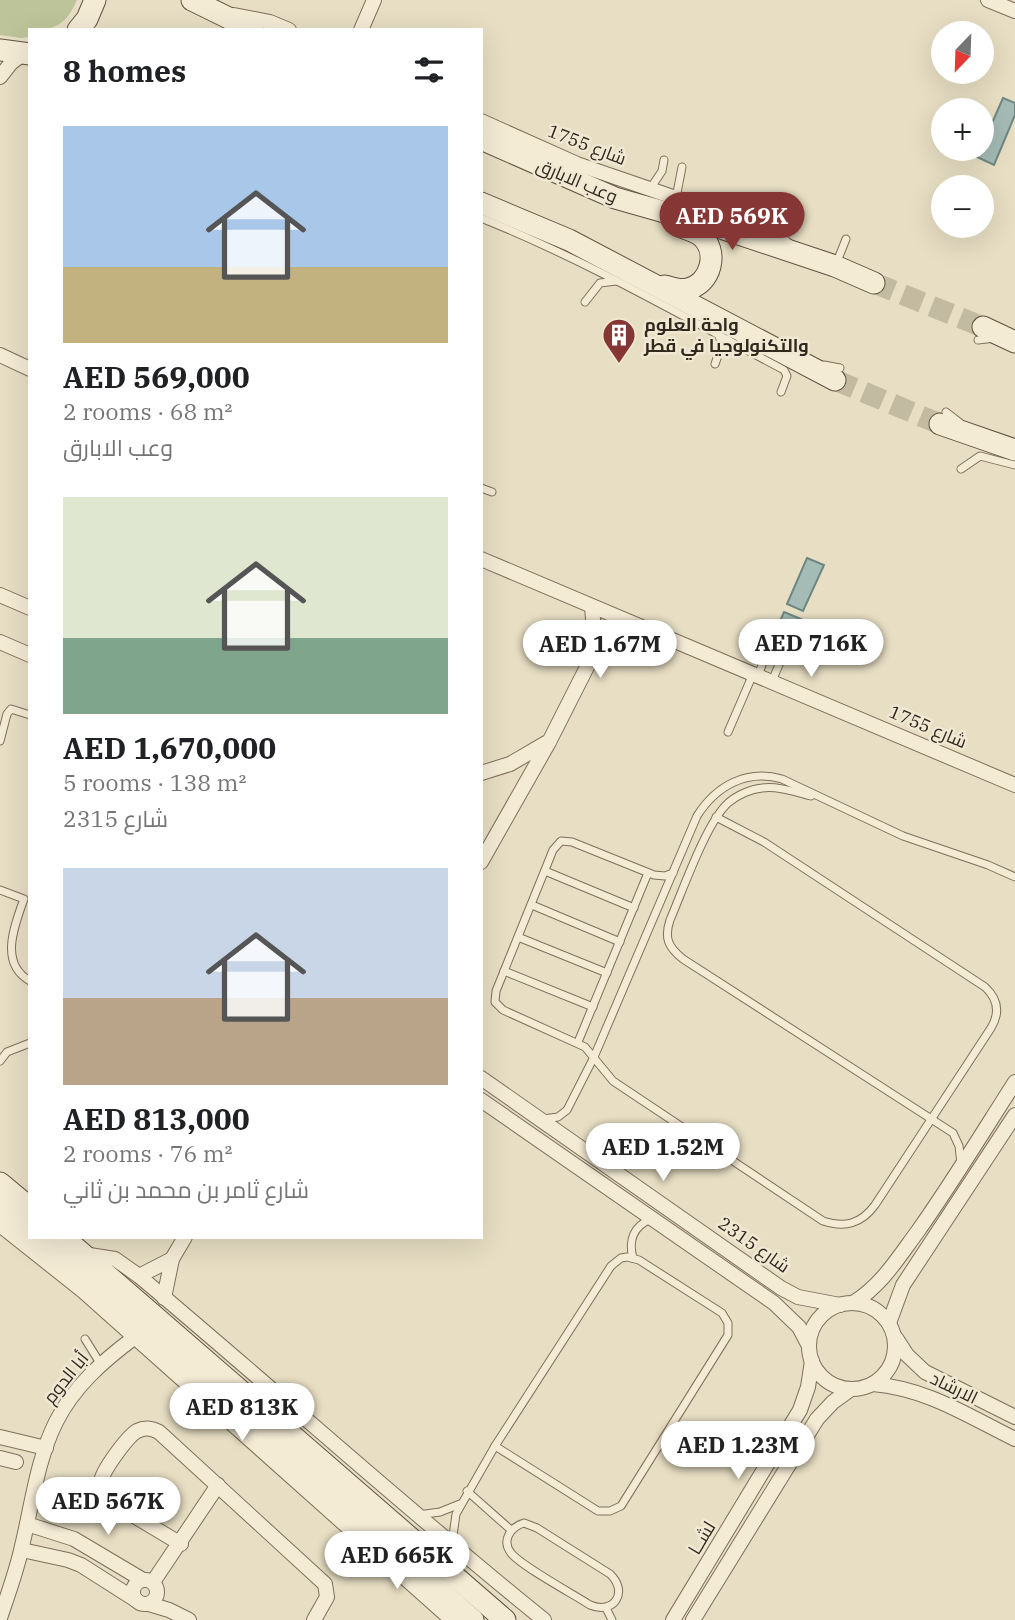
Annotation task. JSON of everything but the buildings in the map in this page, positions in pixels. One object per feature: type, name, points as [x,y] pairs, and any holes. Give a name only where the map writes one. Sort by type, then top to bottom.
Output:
[{"type":"street","points":[[80,28],[87,19],[95,0]]},
{"type":"street","points":[[192,0],[249,28]]},
{"type":"street","points":[[362,28],[374,0]]},
{"type":"street","points":[[988,0],[1015,11]]},
{"type":"street","points":[[218,13],[258,18],[284,28]]},
{"type":"street","points":[[0,50],[26,54]]},
{"type":"street","points":[[0,77],[11,64],[26,54]]},
{"type":"street","name":"شارع 1755","points":[[483,122],[566,160],[766,229],[783,240],[794,252]]},
{"type":"street","name":"وعب الابارق","points":[[484,139],[615,198],[794,252],[835,266],[869,284]]},
{"type":"street","points":[[615,198],[699,234],[710,251],[709,271],[697,286],[691,289],[677,289],[639,278]]},
{"type":"street","points":[[483,204],[569,240],[803,363],[838,374]]},
{"type":"street","points":[[4,359],[28,368]]},
{"type":"street","points":[[943,418],[969,434],[1015,450]]},
{"type":"street","name":"شارع 1755","points":[[483,560],[1015,785]]},
{"type":"street","points":[[0,595],[28,607]]},
{"type":"street","points":[[483,858],[549,742],[594,649],[592,607]]},
{"type":"street","points":[[0,642],[28,654]]},
{"type":"street","points":[[483,773],[510,764],[549,742]]},
{"type":"street","name":"شارع 2315","points":[[483,1079],[781,1288],[799,1297],[847,1304]]},
{"type":"street","points":[[1015,1082],[961,1169],[880,1282],[870,1292],[820,1317],[812,1330],[809,1346],[812,1361],[819,1373],[830,1383],[851,1389],[873,1384],[883,1376],[893,1360],[896,1348],[892,1329],[903,1284],[1015,1115]]},
{"type":"street","name":"شارع 2315","points":[[483,1101],[774,1303],[799,1327],[809,1346]]},
{"type":"street","points":[[0,1183],[28,1206]]},
{"type":"street","points":[[0,1206],[28,1229]]},
{"type":"street","points":[[0,1225],[83,1291],[452,1620]]},
{"type":"street","points":[[39,1239],[146,1329],[473,1620]]},
{"type":"street","points":[[66,1239],[505,1620]]},
{"type":"street","points":[[164,1298],[172,1259],[184,1239]]},
{"type":"street","points":[[83,1254],[115,1259],[139,1276],[452,1547],[544,1620]]},
{"type":"street","points":[[139,1276],[172,1259]]},
{"type":"street","points":[[847,1304],[874,1308],[892,1329]]},
{"type":"street","name":"الارشاد","points":[[892,1329],[906,1355],[925,1372],[1015,1417]]},
{"type":"street","name":"أبا الدوم","points":[[0,1618],[22,1550],[46,1448],[55,1423],[100,1363],[135,1337]]},
{"type":"street","name":"لشــا","points":[[673,1620],[800,1410],[808,1387],[812,1361]]},
{"type":"street","name":"الارشاد","points":[[873,1384],[899,1386],[930,1396],[1015,1439]]},
{"type":"street","name":"لشــا","points":[[694,1618],[817,1419],[833,1402],[851,1389]]},
{"type":"street","points":[[181,1544],[106,1498],[101,1482],[107,1468],[134,1433],[149,1428],[159,1432],[325,1584],[327,1597],[314,1620]]},
{"type":"street","points":[[314,1453],[327,1436]]},
{"type":"street","points":[[0,1437],[46,1448]]},
{"type":"street","points":[[0,1458],[16,1462]]},
{"type":"street","points":[[151,1584],[181,1544],[218,1485]]},
{"type":"street","points":[[27,1524],[81,1542],[151,1584],[184,1618]]},
{"type":"street","points":[[22,1550],[81,1565],[142,1602],[184,1618]]},
{"type":"street","points":[[415,1570],[423,1595]]},
{"type":"street","points":[[142,1602],[133,1589],[136,1584],[151,1584]]},
{"type":"street","points":[[142,1602],[156,1599],[151,1584]]},
{"type":"street","points":[[682,1607],[694,1618]]},
{"type":"lane","points":[[650,189],[662,170],[664,160]]},
{"type":"lane","points":[[677,198],[681,167]]},
{"type":"lane","points":[[483,219],[532,238],[784,370],[787,376],[781,392]]},
{"type":"lane","points":[[835,266],[846,239]]},
{"type":"lane","points":[[585,302],[600,283],[617,281]]},
{"type":"lane","points":[[715,364],[722,344],[717,334]]},
{"type":"lane","points":[[961,469],[980,456],[1015,465]]},
{"type":"lane","points":[[483,489],[492,492]]},
{"type":"lane","points":[[727,732],[766,654]]},
{"type":"lane","points":[[772,681],[781,660]]},
{"type":"lane","points":[[0,741],[11,709],[28,714]]},
{"type":"lane","points":[[542,1119],[558,1117],[567,1110],[594,1057],[704,805],[711,796],[730,783],[767,775],[794,783],[903,836],[1015,877]]},
{"type":"lane","points":[[818,797],[761,788],[734,798],[716,817],[670,920],[666,934],[670,947],[683,959],[953,1133],[959,1146],[961,1169]]},
{"type":"lane","points":[[673,873],[660,876],[648,873],[566,840],[556,845],[494,996],[498,1007],[578,1042],[613,1081],[823,1221],[835,1225],[858,1222],[868,1215],[995,1021],[997,1006],[991,992],[764,842],[716,817]]},
{"type":"lane","points":[[545,871],[634,908]]},
{"type":"lane","points":[[578,1042],[648,873]]},
{"type":"lane","points":[[0,890],[27,900],[7,940],[6,959],[17,975],[28,980]]},
{"type":"lane","points":[[532,905],[620,942]]},
{"type":"lane","points":[[518,937],[607,972]]},
{"type":"lane","points":[[504,971],[593,1007]]},
{"type":"lane","points":[[0,1062],[7,1052],[28,1044]]},
{"type":"lane","points":[[633,1258],[631,1246],[634,1234],[641,1224],[652,1218]]},
{"type":"lane","points":[[452,1547],[454,1523],[467,1491],[495,1446],[611,1266],[621,1258],[633,1258],[722,1313],[728,1323],[728,1335],[621,1506],[610,1511],[598,1511],[495,1446]]},
{"type":"lane","points":[[85,1339],[100,1363]]},
{"type":"lane","points":[[467,1491],[511,1530]]},
{"type":"lane","points":[[418,1515],[440,1512],[461,1504]]},
{"type":"lane","points":[[524,1523],[531,1524],[610,1574],[619,1588],[618,1596],[606,1608],[590,1605],[516,1558],[507,1545],[511,1530],[524,1523]]},
{"type":"lane","points":[[663,1620],[682,1607]]},
{"type":"lane","points":[[606,1608],[612,1620]]},
{"type":"green space","points":[[0,0],[77,0],[69,15],[53,27],[28,28],[28,37],[0,35]]},
{"type":"water","points":[[1003,98],[1015,103],[1015,115],[994,165],[986,161],[994,161],[994,118]]},
{"type":"water","points":[[807,558],[824,565],[803,611],[787,604]]},
{"type":"water","points":[[784,612],[801,619],[789,646],[772,639]]},
{"type":"tunnel","points":[[874,283],[983,327]]},
{"type":"tunnel","points":[[835,380],[940,424]]},
{"type":"place","name":"واحة العلوم والتكنولوجيا في قطر","points":[[619,365]]}]
